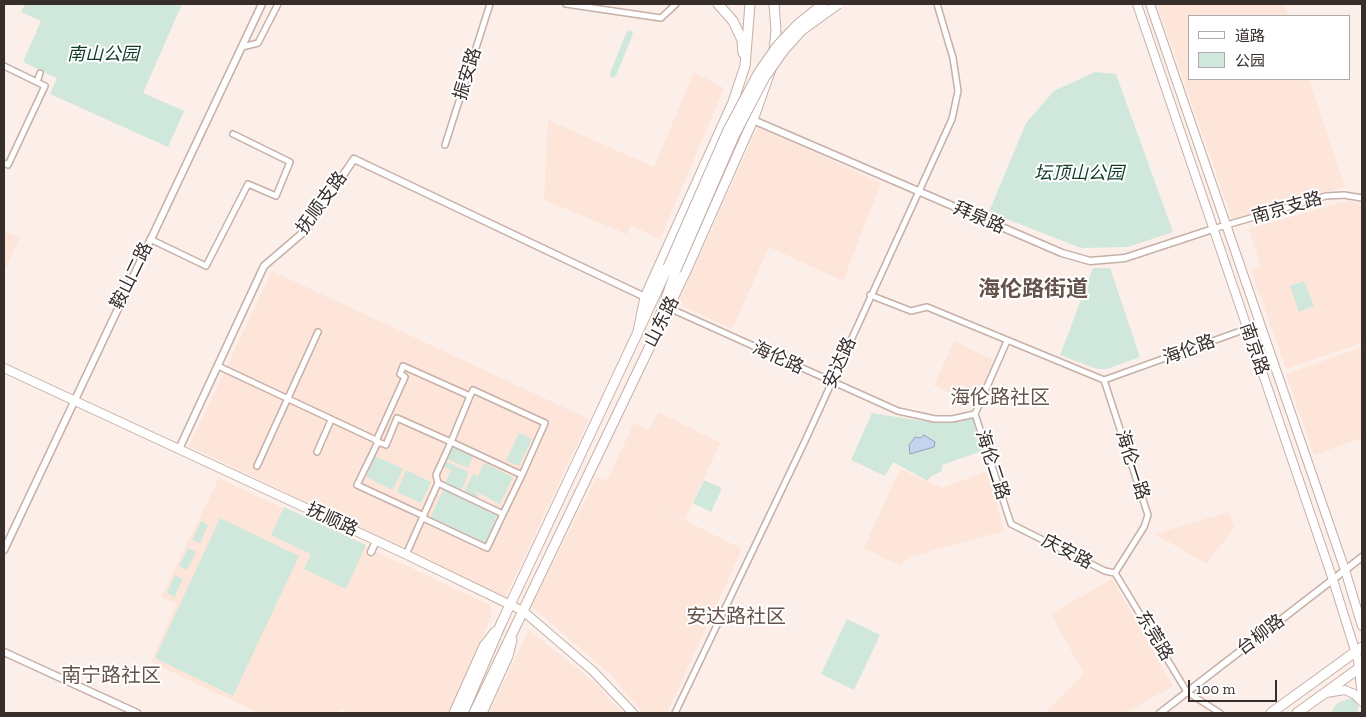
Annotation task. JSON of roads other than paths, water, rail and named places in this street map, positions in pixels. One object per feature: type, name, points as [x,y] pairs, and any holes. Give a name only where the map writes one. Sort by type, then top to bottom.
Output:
[{"type":"main road","points":[[718,4],[728,13],[738,30],[745,66]]},
{"type":"main road","name":"山东路","points":[[462,713],[501,624],[638,332],[645,297],[733,102],[745,66],[750,4]]},
{"type":"main road","name":"山东路","points":[[474,713],[669,308],[753,120],[768,81],[775,46],[774,4]]},
{"type":"main road","points":[[651,342],[672,268],[731,123],[759,72],[778,45],[797,24],[823,4]]},
{"type":"main road","points":[[768,81],[777,59],[796,30],[809,18],[836,4]]},
{"type":"main road","points":[[638,332],[672,268],[765,77],[784,50],[802,30],[836,4]]},
{"type":"main road","name":"南京路","points":[[1137,4],[1333,580],[1359,650],[1362,697]]},
{"type":"main road","name":"南京路","points":[[1150,4],[1345,570],[1362,626]]},
{"type":"main road","name":"抚顺路","points":[[4,368],[376,540],[408,553],[523,611],[593,671],[633,713]]},
{"type":"main road","name":"山东路","points":[[454,713],[484,646],[501,624]]},
{"type":"main road","name":"山东路","points":[[482,713],[508,656],[514,630]]},
{"type":"main road","points":[[1271,713],[1359,650]]},
{"type":"main road","points":[[1298,713],[1361,667]]},
{"type":"main road","points":[[1326,693],[1345,690],[1354,694],[1362,702]]},
{"type":"street","name":"鞍山二路","points":[[4,550],[73,400],[262,4]]},
{"type":"street","points":[[242,47],[258,43],[278,4]]},
{"type":"street","name":"振安路","points":[[446,145],[490,4]]},
{"type":"street","points":[[566,4],[661,18],[676,4]]},
{"type":"street","name":"安达路","points":[[676,713],[832,382],[870,295],[952,119],[958,98],[953,58],[937,4]]},
{"type":"street","points":[[4,66],[45,86],[8,165],[4,163]]},
{"type":"street","points":[[36,82],[40,73]]},
{"type":"street","name":"拜泉路","points":[[753,120],[1062,253],[1090,261],[1125,258],[1213,229]]},
{"type":"street","points":[[150,239],[206,266],[248,184],[276,196],[290,162],[233,134]]},
{"type":"street","name":"抚顺支路","points":[[179,449],[264,266],[306,230],[354,159],[645,297]]},
{"type":"street","name":"南京支路","points":[[1213,229],[1326,196],[1344,195],[1362,198]]},
{"type":"street","points":[[870,295],[911,311],[927,307],[1104,380]]},
{"type":"street","name":"海伦路","points":[[669,308],[832,382],[908,414],[935,419],[952,419],[975,414]]},
{"type":"street","name":"海伦路","points":[[1104,380],[1260,324]]},
{"type":"street","points":[[257,466],[318,332]]},
{"type":"street","name":"海伦二路","points":[[1007,341],[975,414],[1011,524],[1020,528]]},
{"type":"street","points":[[218,366],[386,445],[398,418],[522,474]]},
{"type":"street","points":[[408,553],[424,517],[438,483],[436,475],[473,390],[545,423],[488,548],[424,517],[358,485],[405,377],[400,374],[404,366],[470,396]]},
{"type":"street","name":"海伦一路","points":[[1104,380],[1148,515],[1144,527],[1115,573]]},
{"type":"street","points":[[316,452],[331,420]]},
{"type":"street","points":[[438,483],[503,514]]},
{"type":"street","name":"庆安路","points":[[1020,528],[1105,571],[1115,573]]},
{"type":"street","points":[[371,552],[376,540]]},
{"type":"street","name":"台柳路","points":[[1160,713],[1362,557]]},
{"type":"street","name":"东莞路","points":[[1115,573],[1187,692],[1220,713]]},
{"type":"street","points":[[4,652],[137,713]]},
{"type":"water","points":[[924,435],[935,442],[934,447],[910,454],[909,445],[915,437],[920,438]]},
{"type":"district","name":"海伦路街道","points":[[1033,290]]},
{"type":"district","name":"海伦路社区","points":[[1000,398]]},
{"type":"district","name":"安达路社区","points":[[736,617]]},
{"type":"district","name":"南宁路社区","points":[[111,676]]},
{"type":"park label","name":"南山公园","points":[[103,55]]},
{"type":"park label","name":"坛顶山公园","points":[[1079,174]]}]
